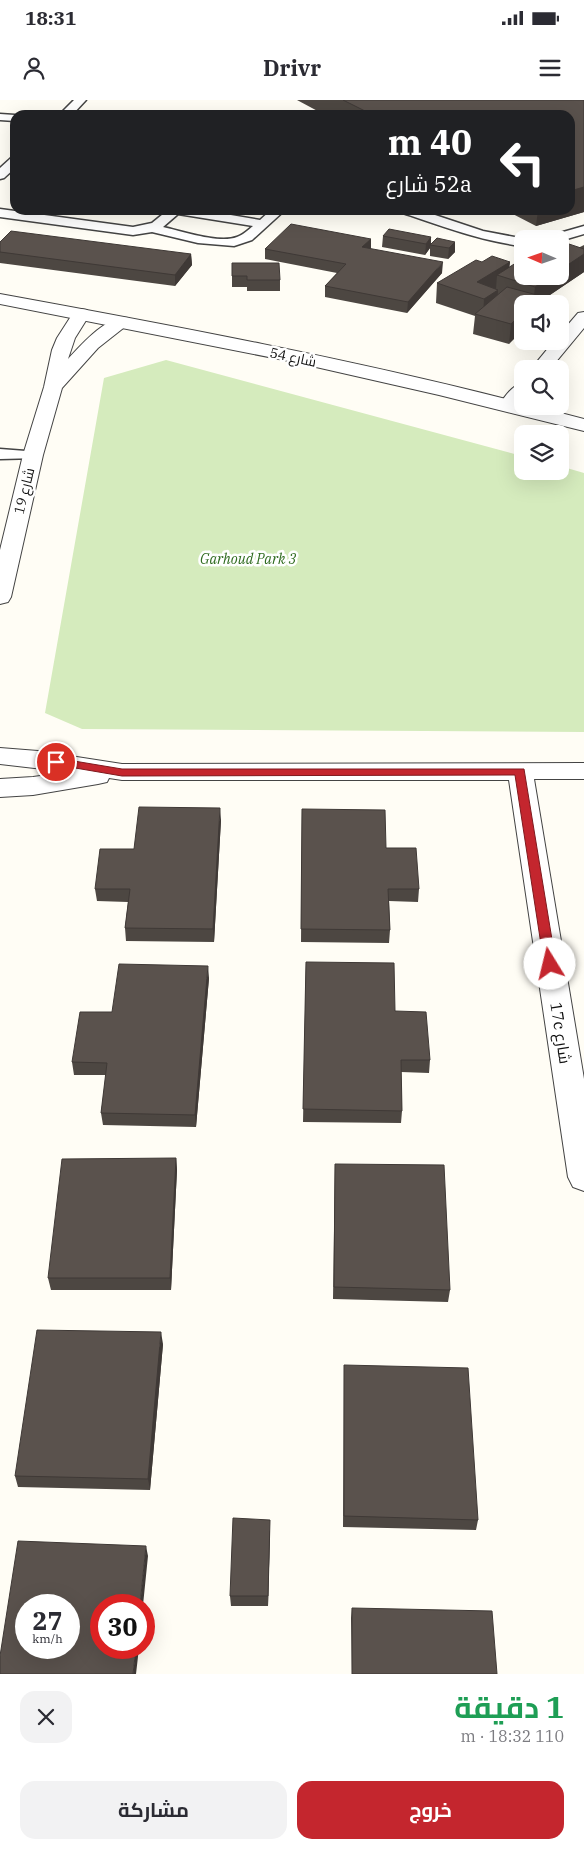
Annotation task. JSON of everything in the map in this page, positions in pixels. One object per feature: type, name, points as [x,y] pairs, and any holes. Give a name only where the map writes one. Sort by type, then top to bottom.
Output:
[{"type":"street","name":"شارع 54","points":[[0,299],[244,346],[509,405],[584,425]]},
{"type":"street","name":"شارع 19","points":[[0,597],[33,454],[53,387],[61,350],[81,314]]},
{"type":"street","points":[[548,360],[584,317]]},
{"type":"street","name":"شارع 19","points":[[53,387],[92,344],[122,322]]},
{"type":"street","points":[[509,405],[514,399]]},
{"type":"street","points":[[0,756],[38,759],[122,772]]},
{"type":"street","name":"17c شارع","points":[[520,771],[584,1177]]},
{"type":"street","points":[[0,788],[33,786],[122,772],[584,771]]},
{"type":"lane","points":[[70,110],[80,100]]},
{"type":"lane","points":[[2,180],[10,168]]},
{"type":"lane","points":[[15,215],[133,231],[153,228],[225,242],[242,240],[273,215]]},
{"type":"lane","points":[[153,228],[171,215]]},
{"type":"lane","points":[[207,215],[263,224]]},
{"type":"lane","points":[[422,215],[480,235],[514,241]]},
{"type":"lane","points":[[569,234],[584,230]]},
{"type":"lane","points":[[0,454],[33,454]]},
{"type":"green space","name":"Garhoud Park 3","points":[[166,360],[514,454],[514,480],[569,480],[569,469],[584,473],[584,732],[82,729],[45,713],[104,378]]},
{"type":"building","points":[[343,100],[584,100],[584,187],[575,190],[575,110],[363,110]]},
{"type":"building","points":[[291,224],[371,239],[362,247],[443,262],[408,302],[325,286],[346,264],[265,249]]},
{"type":"building","points":[[389,229],[431,237],[426,244],[383,236]]},
{"type":"building","points":[[11,231],[191,254],[175,275],[0,252],[0,242]]},
{"type":"building","points":[[437,238],[455,242],[449,248],[430,245]]},
{"type":"building","points":[[569,244],[584,249],[584,254],[569,264]]},
{"type":"building","points":[[492,256],[510,262],[477,282],[498,290],[484,299],[437,283],[476,260],[482,262]]},
{"type":"building","points":[[232,263],[279,263],[280,280],[247,280],[247,276],[232,276]]},
{"type":"building","points":[[514,264],[514,280],[497,275]]},
{"type":"building","points":[[507,287],[537,295],[514,295],[514,321],[511,324],[475,314]]},
{"type":"building","points":[[139,807],[220,808],[213,929],[125,928],[130,889],[95,889],[100,849],[134,849]]},
{"type":"building","points":[[302,809],[385,810],[386,848],[416,848],[419,889],[388,889],[390,930],[301,929]]},
{"type":"building","points":[[306,962],[394,963],[395,1011],[426,1012],[430,1060],[401,1060],[402,1111],[303,1109]]},
{"type":"building","points":[[119,964],[208,966],[195,1115],[101,1113],[107,1063],[72,1062],[80,1012],[112,1012]]},
{"type":"building","points":[[176,1158],[170,1278],[48,1278],[62,1159]]},
{"type":"building","points":[[335,1164],[444,1165],[450,1290],[334,1287]]},
{"type":"building","points":[[37,1330],[161,1332],[148,1479],[15,1476]]},
{"type":"building","points":[[344,1365],[468,1368],[478,1520],[344,1516]]},
{"type":"building","points":[[233,1518],[270,1520],[268,1596],[230,1596]]},
{"type":"building","points":[[18,1541],[146,1546],[141,1594],[90,1594],[90,1659],[135,1659],[133,1674],[0,1674],[0,1656]]},
{"type":"building","points":[[352,1608],[492,1611],[497,1674],[352,1674]]},
{"type":"route","points":[[56,762],[122,772],[520,771],[550,964]]}]
